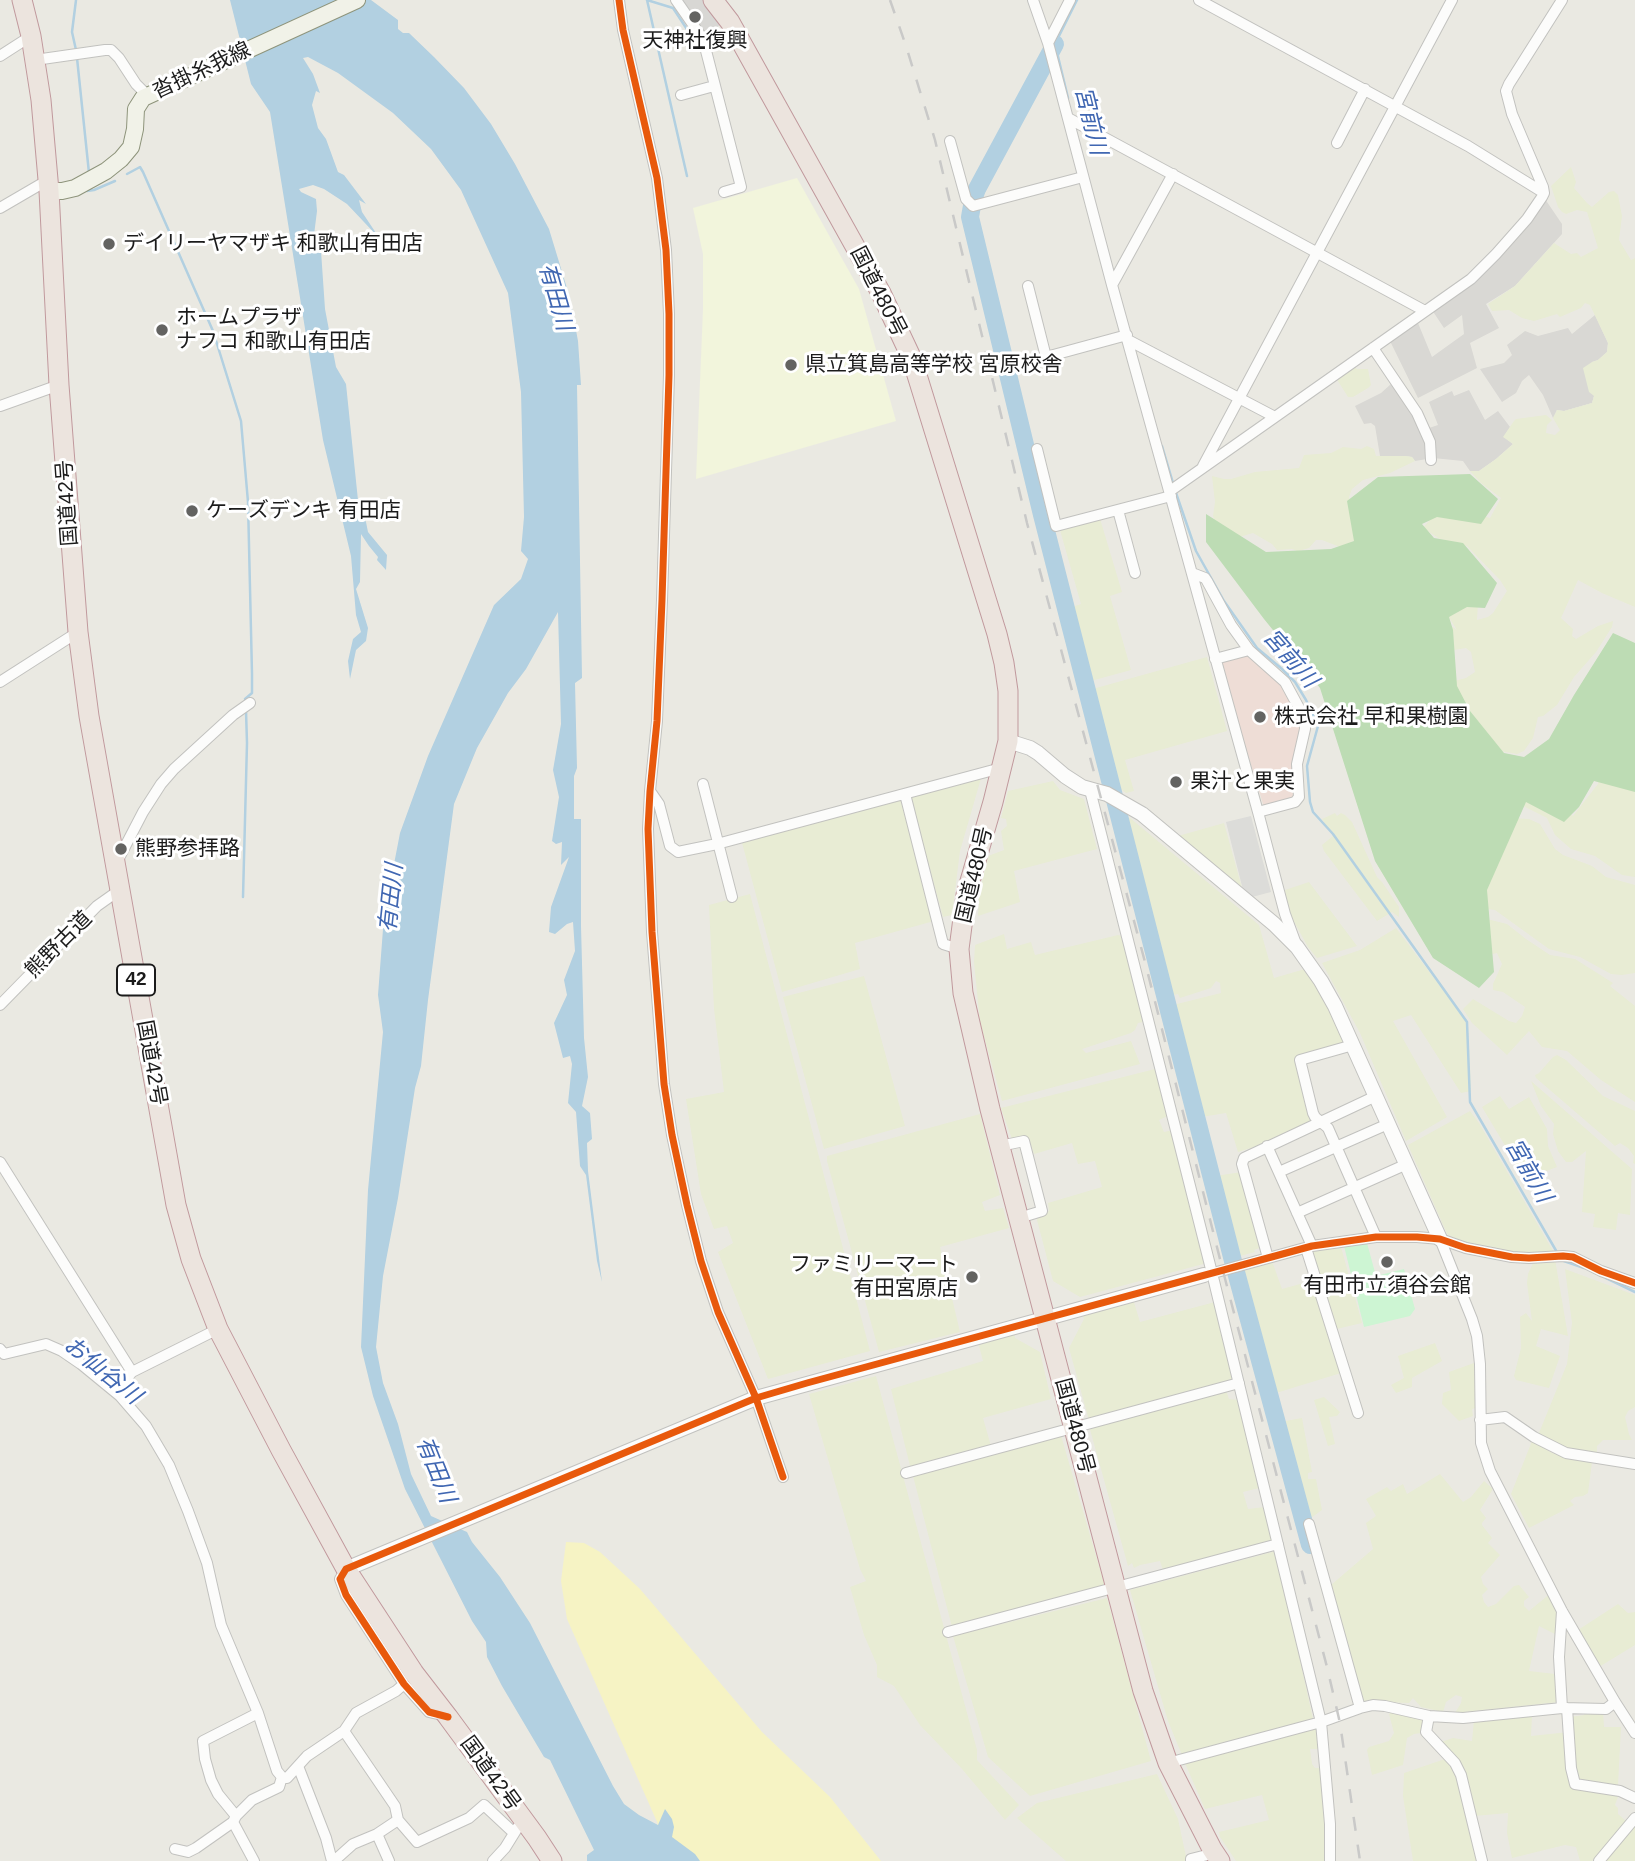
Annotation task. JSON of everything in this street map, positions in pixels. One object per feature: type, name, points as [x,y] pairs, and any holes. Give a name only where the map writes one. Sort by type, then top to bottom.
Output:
[{"type":"highway","name":"国道42号","points":[[22,0],[31,36],[41,100],[78,632],[89,716],[176,1205],[191,1259],[218,1329],[346,1569],[414,1673],[448,1717],[518,1826],[552,1861]]},
{"type":"highway","name":"国道480号","points":[[713,0],[730,22],[881,293],[912,359],[997,634],[1008,691],[1008,741],[966,895],[959,949],[963,993],[1000,1146],[1143,1691],[1168,1763],[1216,1855]]},
{"type":"main road","name":"沓掛糸我線","points":[[48,186],[62,191],[75,188],[106,171],[121,159],[131,147],[134,138],[136,109],[139,103],[151,94],[357,0]]},
{"type":"street","points":[[619,0],[623,30],[657,178],[666,250],[669,314],[660,653],[648,828],[660,1045],[672,1135],[701,1261],[718,1312],[755,1398],[783,1477]]},
{"type":"street","points":[[676,0],[703,39],[741,187],[724,192]]},
{"type":"street","points":[[720,0],[730,22]]},
{"type":"street","points":[[1033,0],[1048,43],[1285,914],[1297,947],[1328,993],[1353,1045],[1464,1298],[1477,1336],[1481,1443],[1490,1471],[1562,1611],[1635,1733]]},
{"type":"street","points":[[1048,43],[1070,0]]},
{"type":"street","points":[[1199,0],[1468,146],[1544,193]]},
{"type":"street","points":[[1201,468],[1452,0]]},
{"type":"street","points":[[1037,449],[1056,526],[1171,493],[1201,468],[1471,279],[1520,227],[1544,193],[1541,178],[1512,114],[1506,91],[1562,0]]},
{"type":"street","points":[[0,56],[31,36]]},
{"type":"street","points":[[35,60],[111,50],[136,84],[151,94]]},
{"type":"street","points":[[681,95],[714,86]]},
{"type":"street","points":[[1337,143],[1365,89]]},
{"type":"street","points":[[1068,118],[1425,311]]},
{"type":"street","points":[[950,141],[966,200],[973,206],[1083,177]]},
{"type":"street","points":[[1112,285],[1173,174]]},
{"type":"street","points":[[0,208],[48,186]]},
{"type":"street","points":[[1028,286],[1046,357],[1127,338],[1275,417]]},
{"type":"street","points":[[1373,348],[1417,413],[1430,442],[1431,460]]},
{"type":"street","points":[[0,406],[59,385]]},
{"type":"street","points":[[1118,510],[1135,573]]},
{"type":"street","points":[[1192,573],[1205,578],[1231,625],[1249,650],[1285,681],[1306,723],[1297,764],[1299,797],[1295,802],[1258,812]]},
{"type":"street","points":[[0,682],[78,632]]},
{"type":"street","points":[[1215,659],[1249,650]]},
{"type":"street","points":[[116,863],[160,785],[174,769],[250,704]]},
{"type":"street","points":[[1008,741],[1030,748],[1045,757],[1065,776],[1090,790],[1107,794],[1152,821],[1297,947]]},
{"type":"street","points":[[650,791],[659,804],[670,846],[678,852],[1002,768]]},
{"type":"street","points":[[703,784],[732,897]]},
{"type":"street","points":[[1090,790],[1321,1722],[1330,1824],[1330,1861]]},
{"type":"street","points":[[905,794],[943,944],[959,949]]},
{"type":"street","name":"熊野古道","points":[[0,1005],[97,906],[121,888]]},
{"type":"street","points":[[1353,1045],[1300,1060],[1313,1113],[1328,1128],[1376,1237]]},
{"type":"street","points":[[1268,1258],[1242,1161],[1246,1156],[1376,1097]]},
{"type":"street","points":[[1279,1172],[1388,1124]]},
{"type":"street","points":[[1267,1146],[1309,1247],[1358,1413]]},
{"type":"street","points":[[0,1161],[132,1372]]},
{"type":"street","points":[[1297,1213],[1406,1164]]},
{"type":"street","points":[[448,1717],[429,1712],[404,1684],[346,1595],[340,1579],[346,1569],[755,1398],[1309,1247],[1376,1237],[1440,1239],[1465,1248],[1512,1257],[1573,1257],[1635,1283]]},
{"type":"street","points":[[120,1396],[122,1384],[132,1372],[218,1329]]},
{"type":"street","points":[[0,1349],[5,1354],[46,1344],[62,1351],[120,1396],[146,1426],[169,1465],[207,1563],[221,1625],[258,1713],[277,1771],[282,1777]]},
{"type":"street","points":[[906,1473],[1239,1383]]},
{"type":"street","points":[[1480,1420],[1505,1417],[1534,1437],[1566,1453],[1635,1464]]},
{"type":"street","points":[[1309,1524],[1360,1708]]},
{"type":"street","points":[[948,1632],[1278,1544]]},
{"type":"street","points":[[1562,1611],[1559,1657],[1575,1784],[1620,1791],[1635,1798]]},
{"type":"street","points":[[282,1777],[287,1777],[307,1756],[344,1731],[356,1713],[404,1684]]},
{"type":"street","points":[[1168,1763],[1321,1722],[1373,1705],[1429,1716],[1463,1718],[1564,1708],[1606,1709],[1615,1702]]},
{"type":"street","points":[[254,1861],[211,1780],[203,1741],[258,1713]]},
{"type":"street","points":[[1429,1716],[1426,1732],[1455,1763],[1461,1775],[1482,1861]]},
{"type":"street","points":[[344,1731],[395,1806],[398,1819],[417,1842],[469,1818],[484,1805],[518,1826],[505,1848],[493,1861]]},
{"type":"street","points":[[298,1766],[333,1861],[353,1844],[398,1819]]},
{"type":"street","points":[[175,1849],[188,1852],[196,1848],[234,1819],[252,1800],[279,1787],[282,1777]]},
{"type":"street","points":[[1599,1861],[1635,1818]]},
{"type":"street","points":[[377,1833],[389,1861]]},
{"type":"street","points":[[1191,1861],[1207,1855],[1216,1855]]},
{"type":"shaded area","points":[[680,0],[707,0],[724,21],[706,37]]},
{"type":"shaded area","points":[[1571,167],[1576,182],[1574,188],[1592,207],[1609,192],[1614,191],[1618,195],[1622,216],[1619,240],[1631,260],[1635,258],[1635,607],[1578,580],[1561,618],[1573,629],[1572,636],[1576,639],[1613,621],[1612,627],[1596,652],[1574,677],[1557,705],[1538,717],[1533,738],[1524,751],[1517,754],[1500,751],[1482,737],[1450,682],[1466,678],[1475,672],[1471,652],[1466,648],[1454,650],[1407,594],[1457,630],[1443,608],[1478,603],[1477,620],[1493,613],[1507,591],[1467,546],[1440,539],[1423,528],[1434,515],[1429,501],[1490,518],[1501,498],[1470,471],[1479,471],[1513,444],[1503,437],[1514,421],[1546,415],[1552,420],[1547,425],[1546,433],[1555,435],[1560,430],[1553,418],[1557,410],[1564,411],[1592,403],[1594,396],[1589,392],[1583,368],[1607,352],[1608,343],[1590,305],[1585,303],[1581,308],[1560,317],[1557,314],[1534,321],[1509,310],[1492,311],[1488,304],[1515,286],[1554,243],[1581,257],[1598,248],[1587,212],[1562,212],[1551,186]]},
{"type":"shaded area","name":"県立箕島高等学校 宮原校舎","points":[[797,178],[859,289],[896,421],[696,479],[703,254],[693,208]]},
{"type":"shaded area","points":[[1545,199],[1562,224],[1562,234],[1515,286],[1486,304],[1499,328],[1470,343],[1477,368],[1418,398],[1390,341],[1418,323],[1432,357],[1464,334],[1462,315],[1444,328],[1432,310]]},
{"type":"shaded area","points":[[1595,315],[1608,343],[1607,352],[1592,362],[1592,403],[1564,411],[1557,410],[1553,418],[1543,395],[1529,375],[1522,381],[1516,393],[1502,402],[1480,369],[1504,363],[1512,355],[1507,345],[1525,331],[1538,336],[1568,328],[1572,334]]},
{"type":"shaded area","points":[[1353,366],[1357,369],[1368,369],[1371,385],[1353,397],[1348,397],[1336,378]]},
{"type":"shaded area","points":[[1391,384],[1420,431],[1438,425],[1429,402],[1452,391],[1454,396],[1469,390],[1485,420],[1498,411],[1510,427],[1504,437],[1513,444],[1479,471],[1470,471],[1463,461],[1433,458],[1415,461],[1406,456],[1380,456],[1375,426],[1371,423],[1364,424],[1355,406],[1381,393]]},
{"type":"shaded area","points":[[1367,446],[1374,449],[1376,456],[1406,456],[1415,461],[1390,473],[1363,480],[1352,489],[1349,497],[1358,536],[1354,541],[1340,547],[1316,540],[1309,548],[1298,551],[1277,550],[1253,533],[1236,538],[1216,525],[1213,516],[1215,502],[1212,476],[1231,479],[1255,472],[1299,468],[1304,455],[1331,453],[1343,447],[1361,449]]},
{"type":"shaded area","points":[[1098,512],[1122,592],[1110,596],[1131,670],[1087,682],[1066,609],[1081,604],[1058,523]]},
{"type":"shaded area","points":[[1248,653],[1278,676],[1302,718],[1298,796],[1264,807],[1219,661]]},
{"type":"shaded area","points":[[1207,657],[1227,731],[1125,760],[1134,791],[1126,793],[1115,789],[1089,690]]},
{"type":"shaded area","points":[[1635,762],[1635,877],[1622,875],[1595,856],[1571,849],[1555,835],[1547,818],[1515,802],[1519,788],[1573,816],[1598,784],[1600,767]]},
{"type":"shaded area","points":[[982,775],[960,851],[952,915],[943,917],[910,796]]},
{"type":"shaded area","points":[[1053,781],[1060,790],[1084,799],[1097,849],[1014,871],[1020,902],[978,916],[979,896],[988,856],[1004,850],[1001,831],[1007,826],[1006,819],[1001,818],[1008,791]]},
{"type":"shaded area","points":[[900,798],[934,921],[855,943],[860,969],[782,992],[741,839]]},
{"type":"shaded area","points":[[1335,813],[1337,816],[1341,813],[1345,815],[1352,822],[1377,877],[1399,907],[1399,917],[1392,912],[1377,921],[1324,851],[1322,845],[1333,836],[1322,819]]},
{"type":"shaded area","points":[[1123,816],[1130,818],[1259,925],[1274,978],[1305,969],[1332,1011],[1347,1041],[1296,1058],[1310,1121],[1238,1152],[1226,1113],[1201,1117],[1169,1006],[1221,993],[1220,983],[1216,981],[1211,988],[1180,998],[1178,994],[1168,996]]},
{"type":"shaded area","points":[[1251,816],[1271,892],[1252,897],[1243,890],[1226,822]]},
{"type":"shaded area","points":[[1511,818],[1529,819],[1540,824],[1555,849],[1563,855],[1592,866],[1606,877],[1635,885],[1635,973],[1611,974],[1580,957],[1549,949],[1495,910],[1487,909],[1486,868]]},
{"type":"shaded area","points":[[1224,823],[1242,888],[1178,836]]},
{"type":"shaded area","points":[[1309,882],[1357,946],[1317,958],[1308,947],[1287,909],[1285,890]]},
{"type":"shaded area","points":[[750,894],[870,1351],[768,1379],[718,1252],[733,1243],[727,1226],[714,1229],[701,1194],[686,1099],[724,1092],[714,1009],[709,905]]},
{"type":"shaded area","points":[[1483,921],[1507,924],[1550,955],[1575,959],[1613,983],[1610,986],[1635,1006],[1635,1102],[1601,1080],[1567,1051],[1542,1047],[1529,1031],[1507,1055],[1472,1023],[1463,1009],[1473,999],[1516,1023],[1525,1007],[1503,992],[1493,990],[1502,964],[1497,953],[1493,954],[1489,949]]},
{"type":"shaded area","points":[[1396,928],[1468,1023],[1471,1091],[1461,1093],[1411,1015],[1393,1021],[1447,1117],[1406,1141],[1360,1033],[1322,963],[1360,950]]},
{"type":"shaded area","points":[[1004,934],[1007,949],[1031,942],[1035,955],[1121,936],[1143,1022],[1138,1023],[1131,1033],[1082,1049],[1086,1053],[1131,1041],[1140,1064],[1002,1101],[980,1022],[974,962],[975,945]]},
{"type":"shaded area","points":[[864,976],[905,1126],[824,1149],[783,997]]},
{"type":"shaded area","points":[[1557,1055],[1566,1060],[1603,1096],[1635,1111],[1635,1164],[1634,1156],[1628,1148],[1620,1143],[1615,1146],[1536,1078],[1535,1075]]},
{"type":"shaded area","points":[[1155,1069],[1170,1115],[1159,1120],[1164,1132],[1173,1130],[1207,1263],[1080,1297],[1053,1281],[1036,1216],[1049,1211],[1048,1203],[1102,1187],[1095,1161],[1078,1164],[1072,1143],[1034,1154],[1028,1137],[1012,1139],[1001,1108]]},
{"type":"shaded area","points":[[1531,1081],[1632,1169],[1630,1215],[1618,1213],[1616,1230],[1593,1227],[1595,1214],[1582,1212],[1586,1151],[1572,1162],[1566,1162],[1558,1151],[1553,1134],[1554,1124],[1541,1106]]},
{"type":"shaded area","points":[[1500,1096],[1509,1109],[1529,1097],[1547,1129],[1548,1146],[1557,1167],[1525,1179],[1482,1107]]},
{"type":"shaded area","points":[[1470,1111],[1553,1251],[1531,1255],[1455,1240],[1447,1234],[1408,1145]]},
{"type":"shaded area","points":[[980,1114],[1000,1195],[982,1202],[985,1211],[1003,1208],[1009,1228],[940,1247],[960,1332],[879,1352],[827,1156]]},
{"type":"shaded area","points":[[1242,1172],[1262,1247],[1254,1250],[1255,1252],[1236,1257],[1215,1176]]},
{"type":"shaded area","points":[[1341,1247],[1362,1323],[1328,1331],[1341,1373],[1273,1394],[1238,1270],[1272,1261],[1282,1289],[1318,1279],[1309,1251]]},
{"type":"shaded area","points":[[1555,1259],[1568,1336],[1541,1329],[1536,1346],[1560,1356],[1549,1388],[1516,1380],[1514,1376],[1521,1348],[1520,1317],[1526,1313],[1532,1321],[1528,1274],[1533,1263]]},
{"type":"shaded area","points":[[1565,1269],[1635,1295],[1635,1407],[1628,1411],[1625,1417],[1632,1440],[1603,1440],[1597,1446],[1597,1453],[1565,1449],[1539,1433],[1567,1364],[1572,1323]]},
{"type":"shaded area","points":[[1133,1299],[1140,1322],[1215,1302],[1235,1379],[1089,1420],[1069,1348],[1084,1319],[1083,1316]]},
{"type":"shaded area","points":[[1014,1332],[1015,1338],[1040,1352],[1051,1399],[983,1418],[991,1446],[911,1470],[891,1389],[983,1361],[978,1342]]},
{"type":"shaded area","points":[[1435,1343],[1442,1361],[1412,1378],[1412,1387],[1396,1393],[1391,1385],[1404,1378],[1398,1356]]},
{"type":"shaded area","points":[[1474,1363],[1476,1408],[1472,1409],[1473,1416],[1459,1421],[1442,1404],[1443,1393],[1451,1390],[1449,1372]]},
{"type":"shaded area","points":[[876,1376],[977,1750],[977,1760],[1019,1805],[1005,1820],[920,1725],[894,1686],[877,1677],[877,1665],[864,1635],[850,1587],[866,1581],[860,1569],[809,1394]]},
{"type":"shaded area","points":[[1225,1387],[1229,1399],[1238,1400],[1259,1488],[1243,1492],[1248,1509],[1265,1507],[1275,1540],[1163,1570],[1160,1561],[1134,1568],[1132,1563],[1128,1566],[1089,1426]]},
{"type":"shaded area","points":[[1324,1397],[1340,1412],[1337,1416],[1329,1417],[1335,1444],[1328,1446],[1314,1400]]},
{"type":"shaded area","points":[[1302,1418],[1312,1472],[1308,1473],[1308,1479],[1316,1479],[1322,1510],[1308,1520],[1280,1422]]},
{"type":"shaded area","points":[[1060,1432],[1105,1587],[952,1627],[912,1472]]},
{"type":"shaded area","points":[[1532,1441],[1552,1453],[1592,1462],[1588,1493],[1575,1497],[1570,1501],[1574,1505],[1529,1528],[1511,1494]]},
{"type":"shaded area","points":[[1440,1474],[1463,1502],[1471,1497],[1484,1481],[1493,1489],[1480,1510],[1486,1518],[1482,1525],[1492,1538],[1488,1543],[1500,1555],[1481,1577],[1488,1589],[1482,1595],[1488,1607],[1496,1604],[1514,1586],[1519,1585],[1529,1597],[1524,1601],[1524,1606],[1529,1611],[1551,1593],[1558,1604],[1557,1635],[1539,1626],[1529,1671],[1555,1674],[1559,1702],[1455,1713],[1462,1697],[1456,1695],[1446,1702],[1443,1712],[1421,1707],[1413,1698],[1409,1703],[1360,1701],[1331,1585],[1373,1549],[1366,1523],[1376,1516],[1366,1499],[1387,1487],[1391,1491],[1403,1484],[1407,1494]]},
{"type":"shaded area","points":[[1276,1551],[1313,1719],[1182,1755],[1168,1721],[1130,1590]]},
{"type":"shaded area","points":[[1107,1598],[1151,1761],[1030,1796],[988,1757],[953,1636]]},
{"type":"shaded area","points":[[1618,1604],[1628,1613],[1635,1612],[1635,1645],[1599,1667],[1578,1630]]},
{"type":"shaded area","points":[[1394,1711],[1426,1717],[1421,1733],[1407,1738],[1403,1765],[1372,1775],[1367,1750],[1389,1741],[1394,1733],[1389,1714]]},
{"type":"shaded area","points":[[1585,1711],[1603,1711],[1604,1727],[1621,1727],[1620,1791],[1615,1805],[1618,1814],[1626,1821],[1592,1861],[1580,1861],[1576,1847],[1565,1845],[1512,1858],[1507,1833],[1508,1813],[1474,1816],[1441,1742],[1453,1738],[1472,1741],[1474,1720],[1532,1714],[1531,1736],[1569,1732],[1570,1717],[1584,1715]]},
{"type":"shaded area","points":[[1316,1729],[1318,1749],[1310,1749],[1312,1764],[1315,1768],[1324,1768],[1330,1861],[1236,1861],[1219,1832],[1269,1820],[1262,1795],[1205,1809],[1184,1761]]},
{"type":"shaded area","points":[[1445,1759],[1457,1771],[1479,1861],[1413,1861],[1403,1796],[1404,1773]]},
{"type":"shaded area","points":[[1157,1774],[1178,1819],[1187,1861],[1066,1861],[1017,1818],[1037,1803]]},
{"type":"shaded area","points":[[1635,1821],[1635,1861],[1603,1861]]},
{"type":"green space","points":[[1470,474],[1498,499],[1481,524],[1437,517],[1422,524],[1434,538],[1463,543],[1497,583],[1485,608],[1467,607],[1449,617],[1453,630],[1457,686],[1470,711],[1504,753],[1524,757],[1549,739],[1613,633],[1635,643],[1635,792],[1594,781],[1579,807],[1564,822],[1526,802],[1487,890],[1494,972],[1479,988],[1433,958],[1375,861],[1320,688],[1206,542],[1206,514],[1266,552],[1331,549],[1354,541],[1347,501],[1378,477]]},
{"type":"green space","points":[[1367,1243],[1376,1276],[1404,1269],[1415,1309],[1410,1316],[1364,1327],[1344,1246]]},
{"type":"sand","points":[[566,1542],[584,1543],[600,1552],[640,1589],[762,1732],[830,1797],[881,1861],[651,1861],[644,1835],[658,1824],[567,1619],[561,1581]]},
{"type":"water","name":"有田川","points":[[230,0],[371,0],[398,20],[398,29],[409,33],[434,57],[464,88],[491,124],[549,229],[570,298],[578,341],[581,385],[577,385],[582,678],[575,683],[577,768],[574,776],[574,819],[581,819],[584,1038],[588,1077],[582,1106],[590,1113],[592,1139],[587,1143],[588,1171],[602,1282],[586,1175],[580,1166],[576,1112],[568,1103],[572,1064],[570,1056],[563,1058],[554,1023],[567,995],[564,980],[575,951],[573,922],[555,934],[549,932],[551,907],[569,857],[561,865],[562,842],[556,844],[552,841],[559,797],[553,770],[561,724],[558,612],[477,748],[454,804],[421,1066],[383,1276],[376,1347],[383,1383],[398,1424],[411,1474],[431,1516],[467,1532],[500,1577],[530,1623],[624,1804],[658,1825],[665,1809],[674,1827],[672,1837],[700,1861],[587,1861],[587,1855],[594,1850],[550,1760],[544,1757],[502,1686],[487,1657],[486,1642],[472,1621],[405,1489],[373,1396],[361,1347],[368,1190],[383,1032],[378,995],[384,916],[400,833],[428,756],[494,605],[521,579],[528,559],[521,551],[524,517],[521,392],[508,293],[461,190],[431,149],[393,113],[338,73],[308,57],[303,58],[320,93],[316,91],[312,105],[318,128],[326,139],[338,172],[344,175],[366,204],[359,200],[362,212],[380,239],[347,204],[324,189],[313,185],[299,189],[316,199],[314,235],[321,251],[325,309],[336,367],[346,384],[359,510],[368,532],[387,555],[386,570],[361,534],[360,582],[356,589],[368,628],[366,641],[356,650],[350,679],[348,661],[353,639],[361,632],[356,615],[351,556],[323,440],[270,112],[251,84]]},
{"type":"waterway","points":[[76,0],[72,32],[76,50]]},
{"type":"waterway","points":[[647,0],[687,176]]},
{"type":"waterway","points":[[647,0],[673,8],[700,49]]},
{"type":"waterway","name":"宮前川","points":[[1068,98],[1055,44],[1077,0]]},
{"type":"waterway","points":[[1055,44],[977,189],[970,217],[1042,515],[1233,1261],[1310,1545]]},
{"type":"waterway","points":[[77,58],[89,173]]},
{"type":"waterway","points":[[127,174],[140,167],[143,172],[213,331],[241,421],[248,502],[252,674],[252,693],[246,701]]},
{"type":"waterway","points":[[87,188],[87,191],[94,190],[115,181]]},
{"type":"waterway","name":"宮前川","points":[[1162,446],[1173,483]]},
{"type":"waterway","name":"宮前川","points":[[1176,493],[1196,551],[1224,601],[1257,648],[1295,682],[1306,700],[1318,726],[1307,766],[1313,812],[1333,834],[1467,1022],[1470,1102],[1558,1254]]},
{"type":"waterway","points":[[243,897],[246,711]]},
{"type":"waterway","name":"宮前川","points":[[1561,1260],[1584,1268]]},
{"type":"waterway","name":"宮前川","points":[[1606,1278],[1635,1292]]},
{"type":"railway","points":[[890,0],[935,140],[1027,523],[1145,962],[1327,1667],[1340,1723],[1360,1861]]},
{"type":"cycle path","points":[[619,0],[623,30],[657,178],[666,250],[669,314],[662,600],[657,721],[648,829],[652,932],[664,1084],[672,1135],[701,1261],[718,1312],[756,1398],[783,1477]]},
{"type":"cycle path","points":[[448,1717],[429,1712],[404,1684],[346,1595],[340,1579],[346,1569],[756,1398],[1312,1246],[1376,1237],[1440,1239],[1466,1248],[1512,1257],[1573,1257],[1635,1283]]},
{"type":"place","name":"天神社復興","points":[[695,17]]},
{"type":"place","name":"デイリーヤマザキ 和歌山有田店","points":[[109,244]]},
{"type":"place","name":"ホームプラザ ナフコ 和歌山有田店","points":[[162,330]]},
{"type":"place","name":"県立箕島高等学校 宮原校舎","points":[[791,365]]},
{"type":"place","name":"ケーズデンキ 有田店","points":[[192,511]]},
{"type":"place","name":"株式会社 早和果樹園","points":[[1260,717]]},
{"type":"place","name":"果汁と果実","points":[[1176,782]]},
{"type":"place","name":"熊野参拝路","points":[[121,849]]},
{"type":"place","name":"有田市立須谷会館","points":[[1387,1262]]},
{"type":"place","name":"ファミリーマート 有田宮原店","points":[[972,1277]]},
{"type":"water label","name":"お仙谷川","points":[[102,1371]]}]
